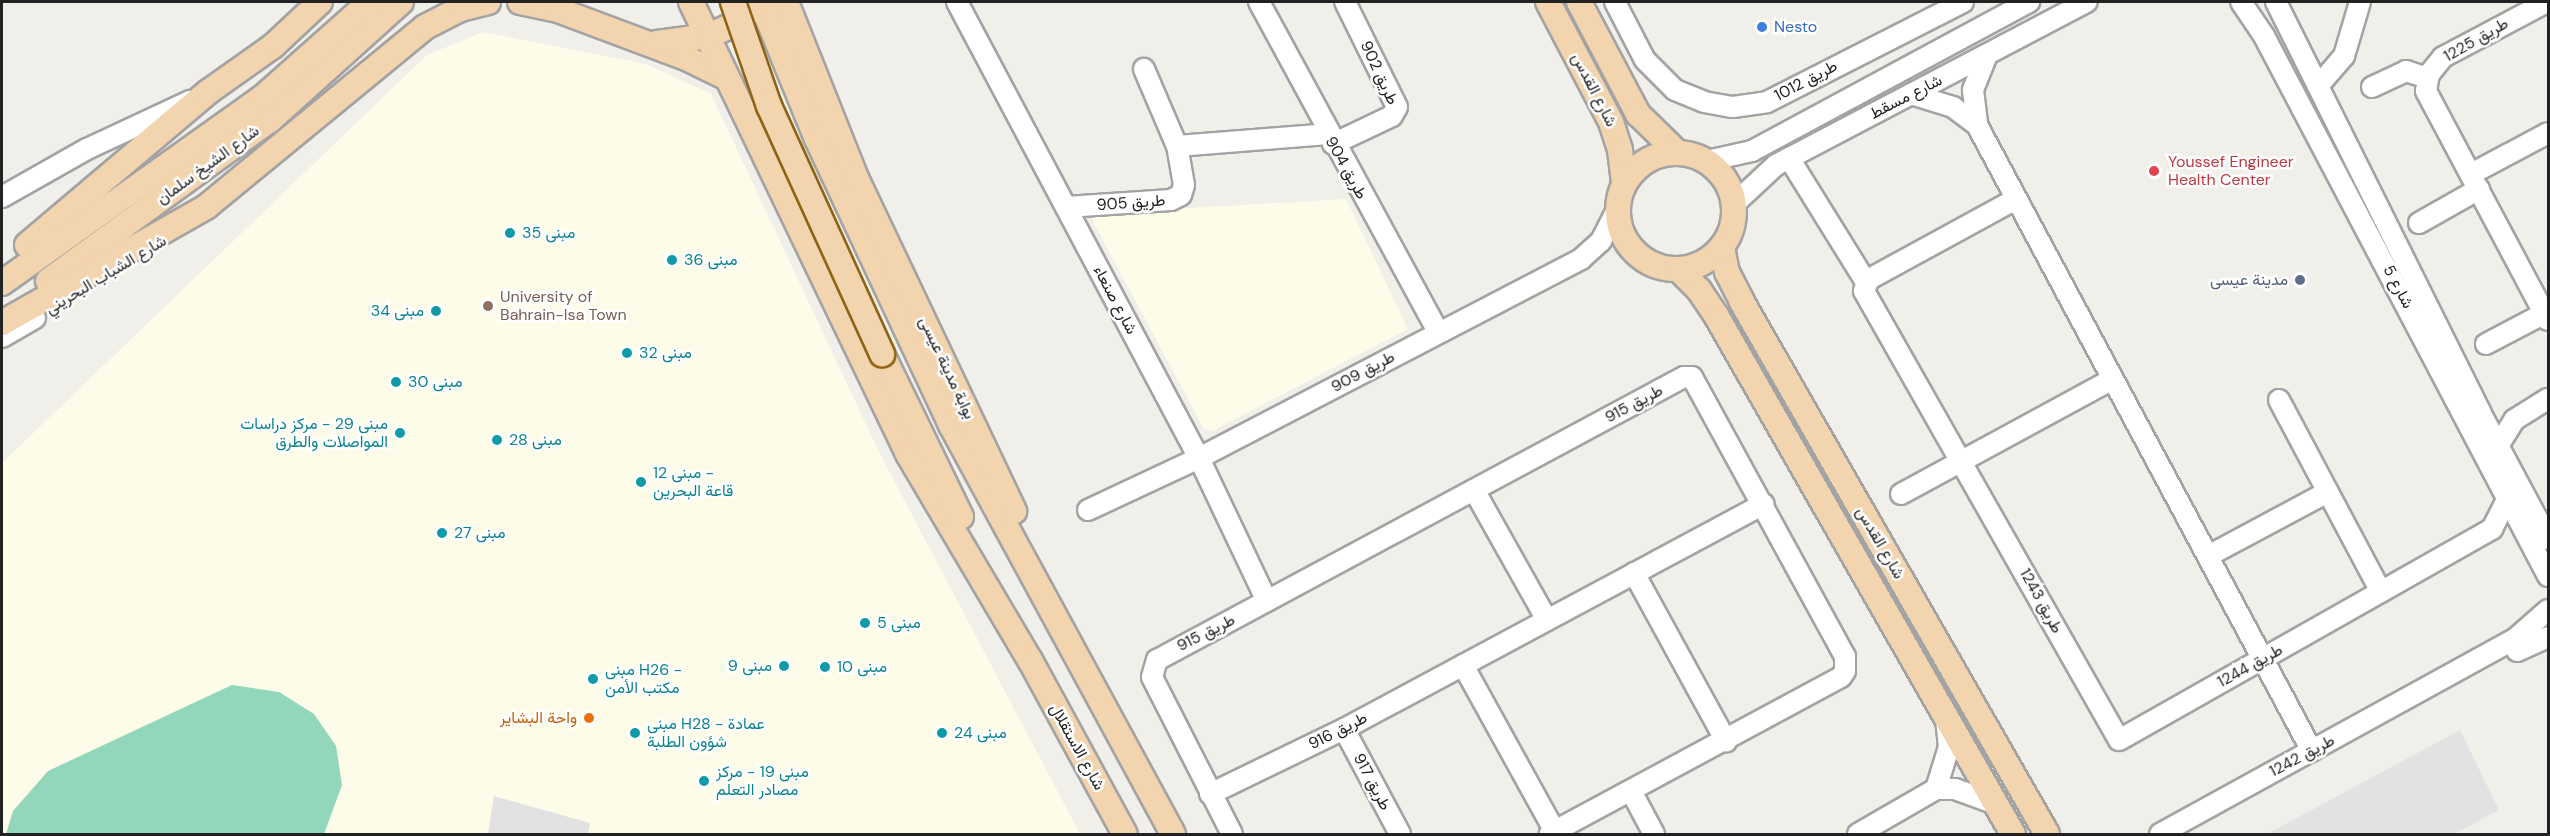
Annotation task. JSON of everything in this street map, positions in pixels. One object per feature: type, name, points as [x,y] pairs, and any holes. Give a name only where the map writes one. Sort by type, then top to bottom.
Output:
[{"type":"main road","points":[[2,264],[51,227],[208,92],[273,45],[320,2]]},
{"type":"main road","name":"شارع الشيخ سلمان","points":[[2,283],[263,97],[370,2]]},
{"type":"main road","name":"شارع الشيخ سلمان","points":[[2,313],[270,120],[401,2]]},
{"type":"main road","points":[[2,323],[206,207],[425,27],[460,9],[488,2]]},
{"type":"main road","points":[[520,2],[558,10],[639,43],[684,57],[727,78]]},
{"type":"main road","points":[[691,2],[908,454],[1030,660]]},
{"type":"main road","points":[[733,2],[770,106],[882,354],[1030,660]]},
{"type":"main road","points":[[639,43],[670,43],[708,36],[737,23],[761,2],[817,140],[951,425],[1115,732],[1173,834]]},
{"type":"main road","name":"بوابة مدينة عيسى","points":[[786,2],[856,178],[927,322],[1115,732]]},
{"type":"main road","name":"شارع القدس","points":[[1548,2],[1611,122],[1620,150],[1624,184]]},
{"type":"main road","name":"شارع القدس","points":[[1579,2],[1638,114],[1677,152]]},
{"type":"main road","points":[[1677,152],[1707,161],[1725,179],[1734,204],[1732,227],[1722,247],[1710,259],[1678,269],[1654,265],[1634,252],[1625,240],[1617,209],[1624,184],[1646,161],[1677,152]]},
{"type":"main road","name":"شارع القدس","points":[[1722,247],[1727,272],[1742,302],[2047,834]]},
{"type":"main road","name":"شارع القدس","points":[[1678,269],[1699,290],[1717,317],[2013,834]]},
{"type":"main road","name":"شارع الاستقلال","points":[[1030,660],[1125,834]]},
{"type":"street","name":"شارع صنعاء","points":[[957,2],[1199,458],[1267,602]]},
{"type":"street","name":"طريق 904","points":[[1259,2],[1330,139],[1438,332]]},
{"type":"street","name":"طريق 902","points":[[1330,139],[1392,116],[1397,107],[1345,2]]},
{"type":"street","name":"طريق 1012","points":[[1615,2],[1645,60],[1674,90],[1704,102],[1733,107],[1767,102],[1963,2]]},
{"type":"street","name":"شارع مسقط","points":[[1707,161],[1752,151],[2029,2]]},
{"type":"street","name":"شارع مسقط","points":[[1734,204],[1754,182],[1789,158],[2087,2]]},
{"type":"street","name":"شارع 5","points":[[2241,2],[2264,36],[2548,576]]},
{"type":"street","name":"شارع 5","points":[[2276,2],[2498,446],[2548,539]]},
{"type":"street","points":[[2264,36],[2281,48],[2299,79],[2318,86],[2344,56],[2360,2]]},
{"type":"street","name":"طريق 1225","points":[[2427,78],[2443,57],[2547,2]]},
{"type":"street","points":[[2305,58],[2337,56],[2350,38]]},
{"type":"street","points":[[1988,55],[1973,90],[1977,125],[2312,751]]},
{"type":"street","name":"طريق 905","points":[[1066,207],[1177,198],[1184,185],[1177,146],[1144,69]]},
{"type":"street","points":[[2372,87],[2406,71],[2427,78],[2428,99],[2547,316],[2486,345]]},
{"type":"street","points":[[2,197],[87,149],[208,92]]},
{"type":"street","points":[[1911,94],[1953,107],[1977,125]]},
{"type":"street","points":[[2419,223],[2548,133]]},
{"type":"street","points":[[1177,146],[1330,139]]},
{"type":"street","name":"طريق 1243","points":[[1789,158],[1866,282],[1865,294],[2119,740]]},
{"type":"street","points":[[1866,282],[2016,199]]},
{"type":"street","name":"شارع الشباب البحريني","points":[[2,338],[155,248],[206,207]]},
{"type":"street","name":"طريق 909","points":[[1088,510],[1199,458],[1587,256],[1601,241],[1617,209]]},
{"type":"street","name":"طريق 915","points":[[1232,834],[1152,677],[1153,666],[1161,656],[1267,602],[1688,376],[1699,384],[1847,664],[1841,677],[1553,833]]},
{"type":"street","points":[[1901,494],[2113,379]]},
{"type":"street","points":[[2498,446],[2521,413],[2548,399]]},
{"type":"street","points":[[2279,400],[2381,592]]},
{"type":"street","points":[[2481,412],[2521,413]]},
{"type":"street","points":[[1474,490],[1547,620]]},
{"type":"street","points":[[2208,556],[2328,492]]},
{"type":"street","points":[[2507,499],[2492,529],[2526,533]]},
{"type":"street","name":"طريق 916","points":[[1210,794],[1344,729],[1764,504]]},
{"type":"street","name":"طريق 1244","points":[[2119,740],[2492,529]]},
{"type":"street","points":[[1634,573],[1725,741]]},
{"type":"street","name":"طريق 1242","points":[[2160,834],[2527,632],[2548,610]]},
{"type":"street","name":"طريق 1242","points":[[2445,679],[2469,675],[2548,637]]},
{"type":"street","points":[[1463,665],[1553,833]]},
{"type":"street","points":[[1935,789],[1948,747],[1945,718]]},
{"type":"street","name":"طريق 917","points":[[1344,729],[1400,834]]},
{"type":"street","points":[[1858,834],[1935,789],[1955,789],[1996,804]]},
{"type":"street","points":[[1631,791],[1654,834]]},
{"type":"shaded area","name":"University of Bahrain-Isa Town","points":[[483,32],[646,64],[711,94],[879,452],[1080,834],[2,834],[2,463],[427,55]]},
{"type":"shaded area","points":[[1346,199],[1408,329],[1212,431],[1204,429],[1089,214]]},
{"type":"shaded area","points":[[2460,730],[2499,810],[2454,834],[2267,834]]},
{"type":"shaded area","points":[[494,796],[590,823],[588,834],[488,834]]},
{"type":"green space","points":[[232,685],[279,692],[314,714],[336,746],[342,785],[324,834],[6,834],[13,811],[48,771]]},
{"type":"place","name":"Nesto","points":[[1762,27]]},
{"type":"place","name":"Youssef Engineer Health Center","points":[[2154,171]]},
{"type":"place","name":"مبنى 35","points":[[510,233]]},
{"type":"place","name":"مبنى 36","points":[[672,260]]},
{"type":"place","name":"مدينة عيسى","points":[[2300,280]]},
{"type":"place","name":"University of Bahrain-Isa Town","points":[[488,306]]},
{"type":"place","name":"مبنى 34","points":[[436,311]]},
{"type":"place","name":"مبنى 32","points":[[627,353]]},
{"type":"place","name":"مبنى 30","points":[[396,382]]},
{"type":"place","name":"مبنى 29 - مركز دراسات المواصلات والطرق","points":[[400,433]]},
{"type":"place","name":"مبنى 28","points":[[497,440]]},
{"type":"place","name":"مبنى 12 - قاعة البحرين","points":[[641,482]]},
{"type":"place","name":"مبنى 27","points":[[442,533]]},
{"type":"place","name":"مبنى 5","points":[[865,623]]},
{"type":"place","name":"مبنى 9","points":[[784,666]]},
{"type":"place","name":"مبنى 10","points":[[825,667]]},
{"type":"place","name":"مبنى H26 - مكتب الأمن","points":[[593,679]]},
{"type":"place","name":"واحة البشاير","points":[[589,718]]},
{"type":"place","name":"مبنى H28 - عمادة شؤون الطلبة","points":[[635,733]]},
{"type":"place","name":"مبنى 24","points":[[942,733]]},
{"type":"place","name":"مبنى 19 - مركز مصادر التعلم","points":[[704,781]]}]
